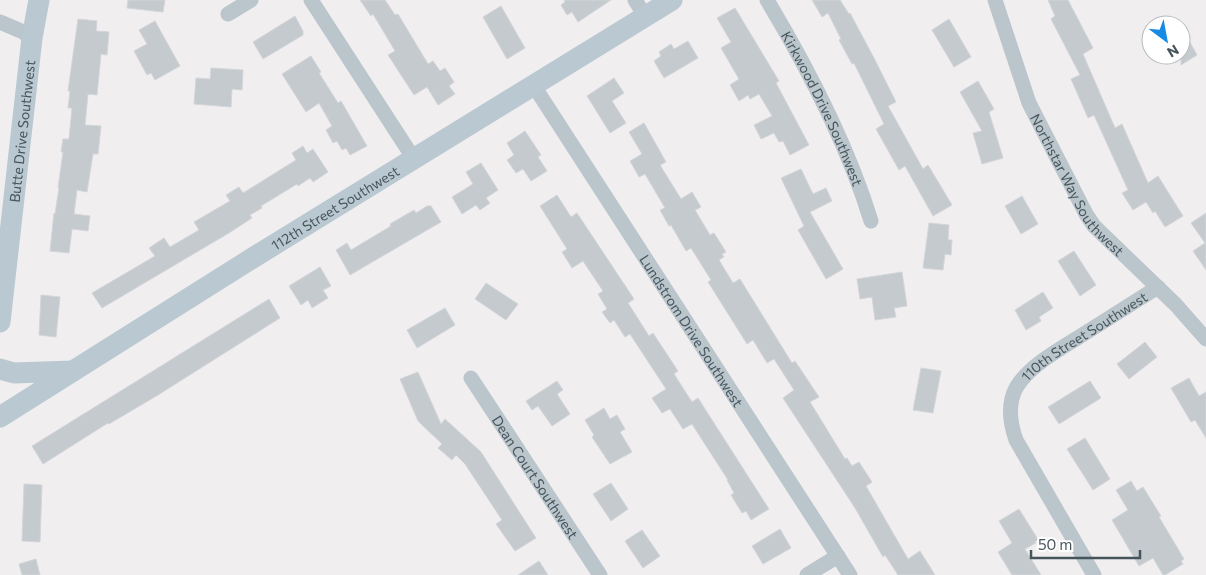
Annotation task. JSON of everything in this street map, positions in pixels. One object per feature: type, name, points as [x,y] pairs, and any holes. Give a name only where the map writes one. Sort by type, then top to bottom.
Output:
[{"type":"street","name":"Butte Drive Southwest","points":[[0,322],[32,38],[39,0]]},
{"type":"street","points":[[228,14],[251,0]]},
{"type":"street","points":[[311,0],[414,159]]},
{"type":"street","name":"112th Street Southwest","points":[[0,417],[534,86],[640,8],[672,0]]},
{"type":"street","name":"Kirkwood Drive Southwest","points":[[767,0],[820,94],[862,190],[871,221]]},
{"type":"street","name":"Northstar Way Southwest","points":[[995,0],[1030,103],[1076,198],[1094,226],[1176,305],[1206,339]]},
{"type":"street","points":[[0,22],[32,38]]},
{"type":"street","name":"Lundstrom Drive Southwest","points":[[534,86],[850,575]]},
{"type":"street","name":"110th Street Southwest","points":[[1094,575],[1016,440],[1011,427],[1011,400],[1015,389],[1024,377],[1060,349],[1158,287]]},
{"type":"street","points":[[0,369],[14,373],[73,371]]},
{"type":"street","name":"Dean Court Southwest","points":[[472,378],[600,575]]},
{"type":"street","points":[[807,575],[838,556]]},
{"type":"building","points":[[128,0],[165,0],[163,12],[127,8]]},
{"type":"building","points":[[360,0],[385,0],[395,15],[398,14],[428,64],[433,61],[440,71],[445,68],[454,82],[449,86],[455,94],[438,105],[427,87],[414,95],[388,55],[395,51],[373,14],[371,16]]},
{"type":"building","points":[[564,0],[611,0],[578,22],[572,12],[567,15],[561,5],[565,2]]},
{"type":"building","points":[[812,0],[840,0],[850,13],[896,102],[888,106],[923,169],[928,165],[952,205],[933,216],[905,166],[899,170],[876,129],[884,124],[854,63],[852,64],[839,40],[841,39],[828,13],[822,17]]},
{"type":"building","points":[[1048,0],[1068,0],[1093,48],[1083,54],[1115,128],[1122,124],[1148,183],[1158,176],[1183,216],[1165,227],[1155,211],[1153,213],[1146,202],[1133,210],[1122,193],[1128,190],[1094,115],[1088,118],[1071,79],[1080,75],[1051,19],[1055,16]]},
{"type":"building","points":[[501,6],[525,48],[507,59],[483,17]]},
{"type":"building","points":[[735,8],[779,81],[776,83],[809,145],[790,155],[783,141],[779,142],[774,133],[761,139],[754,125],[772,116],[759,94],[750,99],[748,95],[739,101],[730,85],[739,79],[721,48],[731,42],[717,18]]},
{"type":"building","points":[[295,16],[303,31],[303,35],[263,59],[253,42]]},
{"type":"building","points":[[78,19],[97,21],[96,31],[109,32],[107,55],[101,54],[97,95],[88,94],[85,125],[101,126],[98,154],[93,154],[87,192],[77,190],[74,214],[90,216],[88,231],[72,229],[69,253],[50,251],[59,188],[63,139],[69,139],[72,108],[68,108],[70,91],[68,91]]},
{"type":"building","points":[[949,19],[971,57],[954,67],[932,30]]},
{"type":"building","points":[[155,21],[180,66],[155,80],[151,73],[147,75],[134,51],[147,44],[139,30]]},
{"type":"building","points":[[688,41],[698,58],[664,78],[654,61],[661,56],[659,52],[671,44],[674,49]]},
{"type":"building","points":[[1191,44],[1197,55],[1191,59]]},
{"type":"building","points":[[311,56],[321,72],[319,73],[338,103],[341,101],[367,146],[350,155],[346,148],[342,150],[337,141],[333,143],[326,130],[332,126],[319,103],[306,112],[282,74]]},
{"type":"building","points":[[211,68],[243,70],[242,90],[232,89],[231,107],[194,104],[196,78],[210,79]]},
{"type":"building","points":[[614,78],[624,93],[612,101],[626,123],[610,133],[587,96]]},
{"type":"building","points":[[978,81],[994,109],[989,112],[1003,158],[982,164],[973,133],[982,131],[960,92]]},
{"type":"building","points":[[644,123],[666,162],[660,165],[681,199],[692,192],[701,207],[695,210],[710,235],[714,233],[726,252],[722,254],[724,257],[719,260],[733,283],[740,279],[792,363],[795,361],[819,397],[810,402],[845,459],[847,458],[852,466],[859,462],[872,482],[866,486],[908,559],[920,551],[935,575],[898,575],[885,555],[883,557],[855,508],[783,398],[794,390],[774,359],[767,363],[753,340],[747,344],[708,282],[711,280],[691,248],[686,251],[671,225],[669,226],[660,210],[665,208],[645,174],[639,177],[630,161],[642,154],[629,132]]},
{"type":"building","points":[[525,131],[541,155],[538,157],[547,171],[531,181],[523,169],[516,173],[507,160],[514,155],[507,143]]},
{"type":"building","points":[[303,146],[307,153],[313,149],[328,172],[313,182],[310,178],[298,186],[297,184],[261,206],[262,208],[250,215],[252,218],[229,233],[102,308],[92,293],[155,256],[149,248],[164,238],[170,247],[199,230],[194,222],[230,201],[226,195],[239,187],[243,193],[296,160],[292,153]]},
{"type":"building","points":[[481,163],[498,190],[486,198],[490,203],[480,210],[476,205],[462,214],[452,197],[473,184],[466,172]]},
{"type":"building","points":[[801,169],[813,194],[826,188],[832,201],[810,212],[843,269],[826,279],[798,230],[804,226],[781,178]]},
{"type":"building","points":[[557,195],[571,217],[577,213],[634,299],[628,303],[649,336],[653,333],[678,371],[674,374],[692,402],[698,398],[769,509],[751,520],[746,511],[742,513],[731,495],[734,493],[728,480],[692,424],[683,429],[670,409],[662,413],[652,398],[666,389],[630,334],[625,337],[614,320],[610,323],[602,312],[607,309],[598,294],[603,291],[583,261],[572,268],[562,252],[567,249],[540,206]]},
{"type":"building","points":[[1022,196],[1038,224],[1021,234],[1005,206]]},
{"type":"building","points":[[427,206],[431,206],[441,222],[350,275],[336,250],[347,243],[351,250],[414,210],[416,213]]},
{"type":"building","points":[[1206,213],[1206,270],[1193,251],[1205,243],[1191,223]]},
{"type":"building","points":[[929,223],[949,225],[948,240],[952,240],[951,255],[945,254],[943,270],[923,268]]},
{"type":"building","points":[[1074,251],[1096,285],[1080,296],[1058,261]]},
{"type":"building","points":[[320,267],[331,286],[323,290],[328,298],[312,308],[308,300],[301,305],[289,286]]},
{"type":"building","points":[[902,272],[907,306],[894,308],[896,317],[875,320],[872,297],[860,299],[857,279]]},
{"type":"building","points":[[486,283],[518,304],[506,320],[475,299]]},
{"type":"building","points":[[1043,292],[1053,308],[1039,317],[1041,321],[1026,330],[1015,310]]},
{"type":"building","points":[[41,295],[60,297],[56,337],[39,335]]},
{"type":"building","points":[[269,299],[280,318],[158,395],[108,423],[43,464],[32,446]]},
{"type":"building","points":[[445,308],[455,325],[417,348],[407,330]]},
{"type":"building","points":[[1145,342],[1157,357],[1129,379],[1117,364]]},
{"type":"building","points":[[921,368],[941,371],[933,413],[913,410]]},
{"type":"building","points":[[418,372],[441,424],[445,419],[481,452],[536,538],[515,551],[496,524],[502,520],[465,464],[456,455],[452,460],[438,448],[442,444],[418,421],[400,379]]},
{"type":"building","points":[[1189,378],[1199,396],[1206,392],[1206,438],[1195,420],[1191,422],[1171,388]]},
{"type":"building","points":[[557,381],[563,390],[557,394],[570,414],[552,426],[538,406],[532,410],[526,401]]},
{"type":"building","points":[[1090,381],[1101,398],[1059,424],[1048,407]]},
{"type":"building","points":[[604,408],[610,419],[617,415],[625,429],[620,432],[632,452],[610,464],[592,437],[594,435],[585,420]]},
{"type":"building","points":[[1085,438],[1110,479],[1093,490],[1067,449]]},
{"type":"building","points":[[1131,481],[1137,491],[1143,487],[1184,559],[1181,561],[1183,564],[1165,575],[1163,575],[1153,558],[1139,566],[1112,520],[1128,510],[1116,490]]},
{"type":"building","points":[[611,483],[628,509],[611,521],[593,494]]},
{"type":"building","points":[[24,484],[42,485],[40,542],[22,541]]},
{"type":"building","points":[[1019,509],[1039,541],[1025,549],[1041,575],[1012,575],[998,552],[1012,543],[999,521]]},
{"type":"building","points":[[780,529],[791,548],[763,564],[752,546]]},
{"type":"building","points":[[642,530],[660,556],[643,568],[625,541]]},
{"type":"building","points":[[36,559],[40,575],[22,575],[19,564]]},
{"type":"building","points":[[539,561],[548,575],[518,575]]}]
